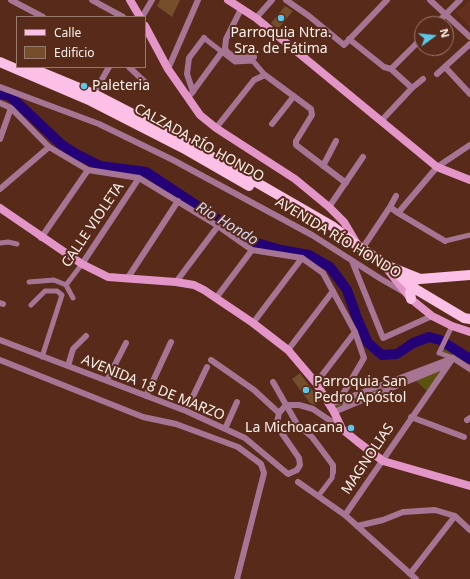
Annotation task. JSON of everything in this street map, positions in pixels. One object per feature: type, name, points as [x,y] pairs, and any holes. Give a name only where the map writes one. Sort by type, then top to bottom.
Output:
[{"type":"main road","points":[[130,0],[140,16]]},
{"type":"main road","points":[[228,0],[256,18],[382,120],[437,167],[470,180]]},
{"type":"main road","points":[[146,28],[168,69],[190,95],[200,115],[216,128],[295,179],[329,207],[344,222],[360,248]]},
{"type":"main road","points":[[0,55],[16,62]]},
{"type":"main road","name":"CALZADA RÍO HONDO","points":[[0,62],[92,97]]},
{"type":"main road","name":"CALZADA RÍO HONDO","points":[[31,68],[92,97],[339,238],[360,248],[390,267],[420,279],[470,275]]},
{"type":"main road","points":[[0,208],[41,238],[82,264],[108,277],[176,282],[194,285],[216,298],[253,323],[288,350],[316,383],[332,408],[342,429],[383,461],[470,486]]},
{"type":"main road","points":[[381,261],[407,289],[464,318],[470,319]]},
{"type":"main road","points":[[390,267],[407,289],[411,299],[432,316],[452,326],[470,332]]},
{"type":"main road","points":[[407,289],[414,282],[420,279]]},
{"type":"street","points":[[11,0],[41,16]]},
{"type":"street","points":[[92,0],[121,16]]},
{"type":"street","points":[[142,16],[152,0]]},
{"type":"street","points":[[168,69],[198,0]]},
{"type":"street","points":[[256,18],[272,0]]},
{"type":"street","points":[[286,0],[309,16],[344,45],[387,0]]},
{"type":"street","points":[[430,0],[444,15],[470,37]]},
{"type":"street","points":[[444,15],[460,0]]},
{"type":"street","points":[[241,9],[226,39],[225,48],[236,58],[254,57]]},
{"type":"street","points":[[190,95],[187,74],[189,58],[204,38],[221,53],[235,62],[253,61],[264,76],[310,107],[312,115],[296,141],[296,145],[346,183]]},
{"type":"street","points":[[349,39],[384,68],[391,69],[412,88]]},
{"type":"street","points":[[437,74],[470,44]]},
{"type":"street","points":[[391,69],[414,46]]},
{"type":"street","points":[[190,95],[221,53]]},
{"type":"street","points":[[445,67],[470,94]]},
{"type":"street","points":[[92,97],[108,68]]},
{"type":"street","points":[[130,68],[148,84]]},
{"type":"street","points":[[216,128],[254,80],[264,76]]},
{"type":"street","points":[[382,120],[412,88],[423,79]]},
{"type":"street","name":"AVENIDA RÍO HONDO","points":[[0,87],[99,124],[173,160],[312,235],[352,260],[407,289]]},
{"type":"street","points":[[272,124],[294,96]]},
{"type":"street","points":[[0,103],[11,108],[49,147],[88,170],[139,178],[218,226],[252,250],[302,258],[323,273],[355,332],[364,358],[343,394],[345,403]]},
{"type":"street","points":[[0,139],[11,108]]},
{"type":"street","points":[[323,166],[336,141]]},
{"type":"street","points":[[398,213],[437,167],[470,145]]},
{"type":"street","points":[[0,189],[49,147]]},
{"type":"street","points":[[329,207],[363,158]]},
{"type":"street","points":[[41,238],[88,170]]},
{"type":"street","name":"CALLE VIOLETA","points":[[66,285],[82,264],[139,178]]},
{"type":"street","points":[[360,248],[390,207],[396,196]]},
{"type":"street","points":[[127,279],[178,201]]},
{"type":"street","points":[[390,207],[416,226],[445,240],[470,235]]},
{"type":"street","points":[[176,282],[218,226]]},
{"type":"street","points":[[0,243],[8,242],[17,244]]},
{"type":"street","points":[[216,298],[252,250]]},
{"type":"street","points":[[253,323],[302,258]]},
{"type":"street","points":[[352,260],[383,338],[432,316]]},
{"type":"street","points":[[29,282],[54,280],[66,285],[73,298]]},
{"type":"street","points":[[31,305],[45,291],[57,290],[62,295],[42,357]]},
{"type":"street","points":[[288,350],[333,290]]},
{"type":"street","points":[[452,326],[439,353],[453,358],[470,369]]},
{"type":"street","points":[[316,383],[355,332]]},
{"type":"street","points":[[68,366],[73,349],[86,336]]},
{"type":"street","name":"AVENIDA 18 DE MARZO","points":[[0,340],[42,357],[107,380],[245,438],[288,474],[298,470],[300,465],[299,458],[281,432],[277,422],[279,413]]},
{"type":"street","points":[[146,396],[172,342]]},
{"type":"street","points":[[107,380],[126,343]]},
{"type":"street","points":[[332,408],[453,358]]},
{"type":"street","name":"MAGNOLIAS","points":[[344,515],[383,461],[453,358]]},
{"type":"street","points":[[0,360],[143,417],[176,424],[238,447],[261,464],[264,473],[237,579]]},
{"type":"street","points":[[211,360],[254,390],[279,413],[286,405],[299,405],[313,409],[342,429]]},
{"type":"street","points":[[395,383],[449,364]]},
{"type":"street","points":[[186,412],[207,367]]},
{"type":"street","points":[[273,382],[297,424],[312,437],[333,465],[332,478],[319,495]]},
{"type":"street","points":[[225,429],[237,402]]},
{"type":"street","points":[[411,418],[464,436]]},
{"type":"street","points":[[298,482],[319,495],[344,515],[416,579]]},
{"type":"street","points":[[357,526],[383,520],[402,512],[435,510],[455,516],[470,530]]},
{"type":"street","points":[[410,574],[455,516]]},
{"type":"shaded area","points":[[470,0],[470,27],[456,13]]},
{"type":"shaded area","points":[[444,343],[457,351],[453,358],[439,353]]},
{"type":"shaded area","points":[[453,358],[429,393],[414,379],[332,410],[344,400]]},
{"type":"building","points":[[160,0],[180,0],[172,17],[157,6]]},
{"type":"building","name":"Parroquia Ntra. Sra. de Fátima","points":[[285,6],[293,11],[278,29],[271,23]]},
{"type":"building","name":"Parroquia San Pedro Apóstol","points":[[300,373],[320,401],[315,405],[310,403],[292,379]]},
{"type":"waterway","name":"Rio Hondo","points":[[0,94],[10,96],[62,145],[78,155],[100,166],[146,172],[250,241],[281,250],[309,255],[330,267],[347,290],[368,343],[382,355],[397,354],[413,343],[429,337],[440,340],[470,359]]},
{"type":"place","name":"Parroquia Ntra. Sra. de Fátima","points":[[281,18]]},
{"type":"place","name":"Paleteria","points":[[84,86]]},
{"type":"place","name":"Parroquia San Pedro Apóstol","points":[[306,390]]},
{"type":"place","name":"La Michoacana","points":[[351,428]]}]
